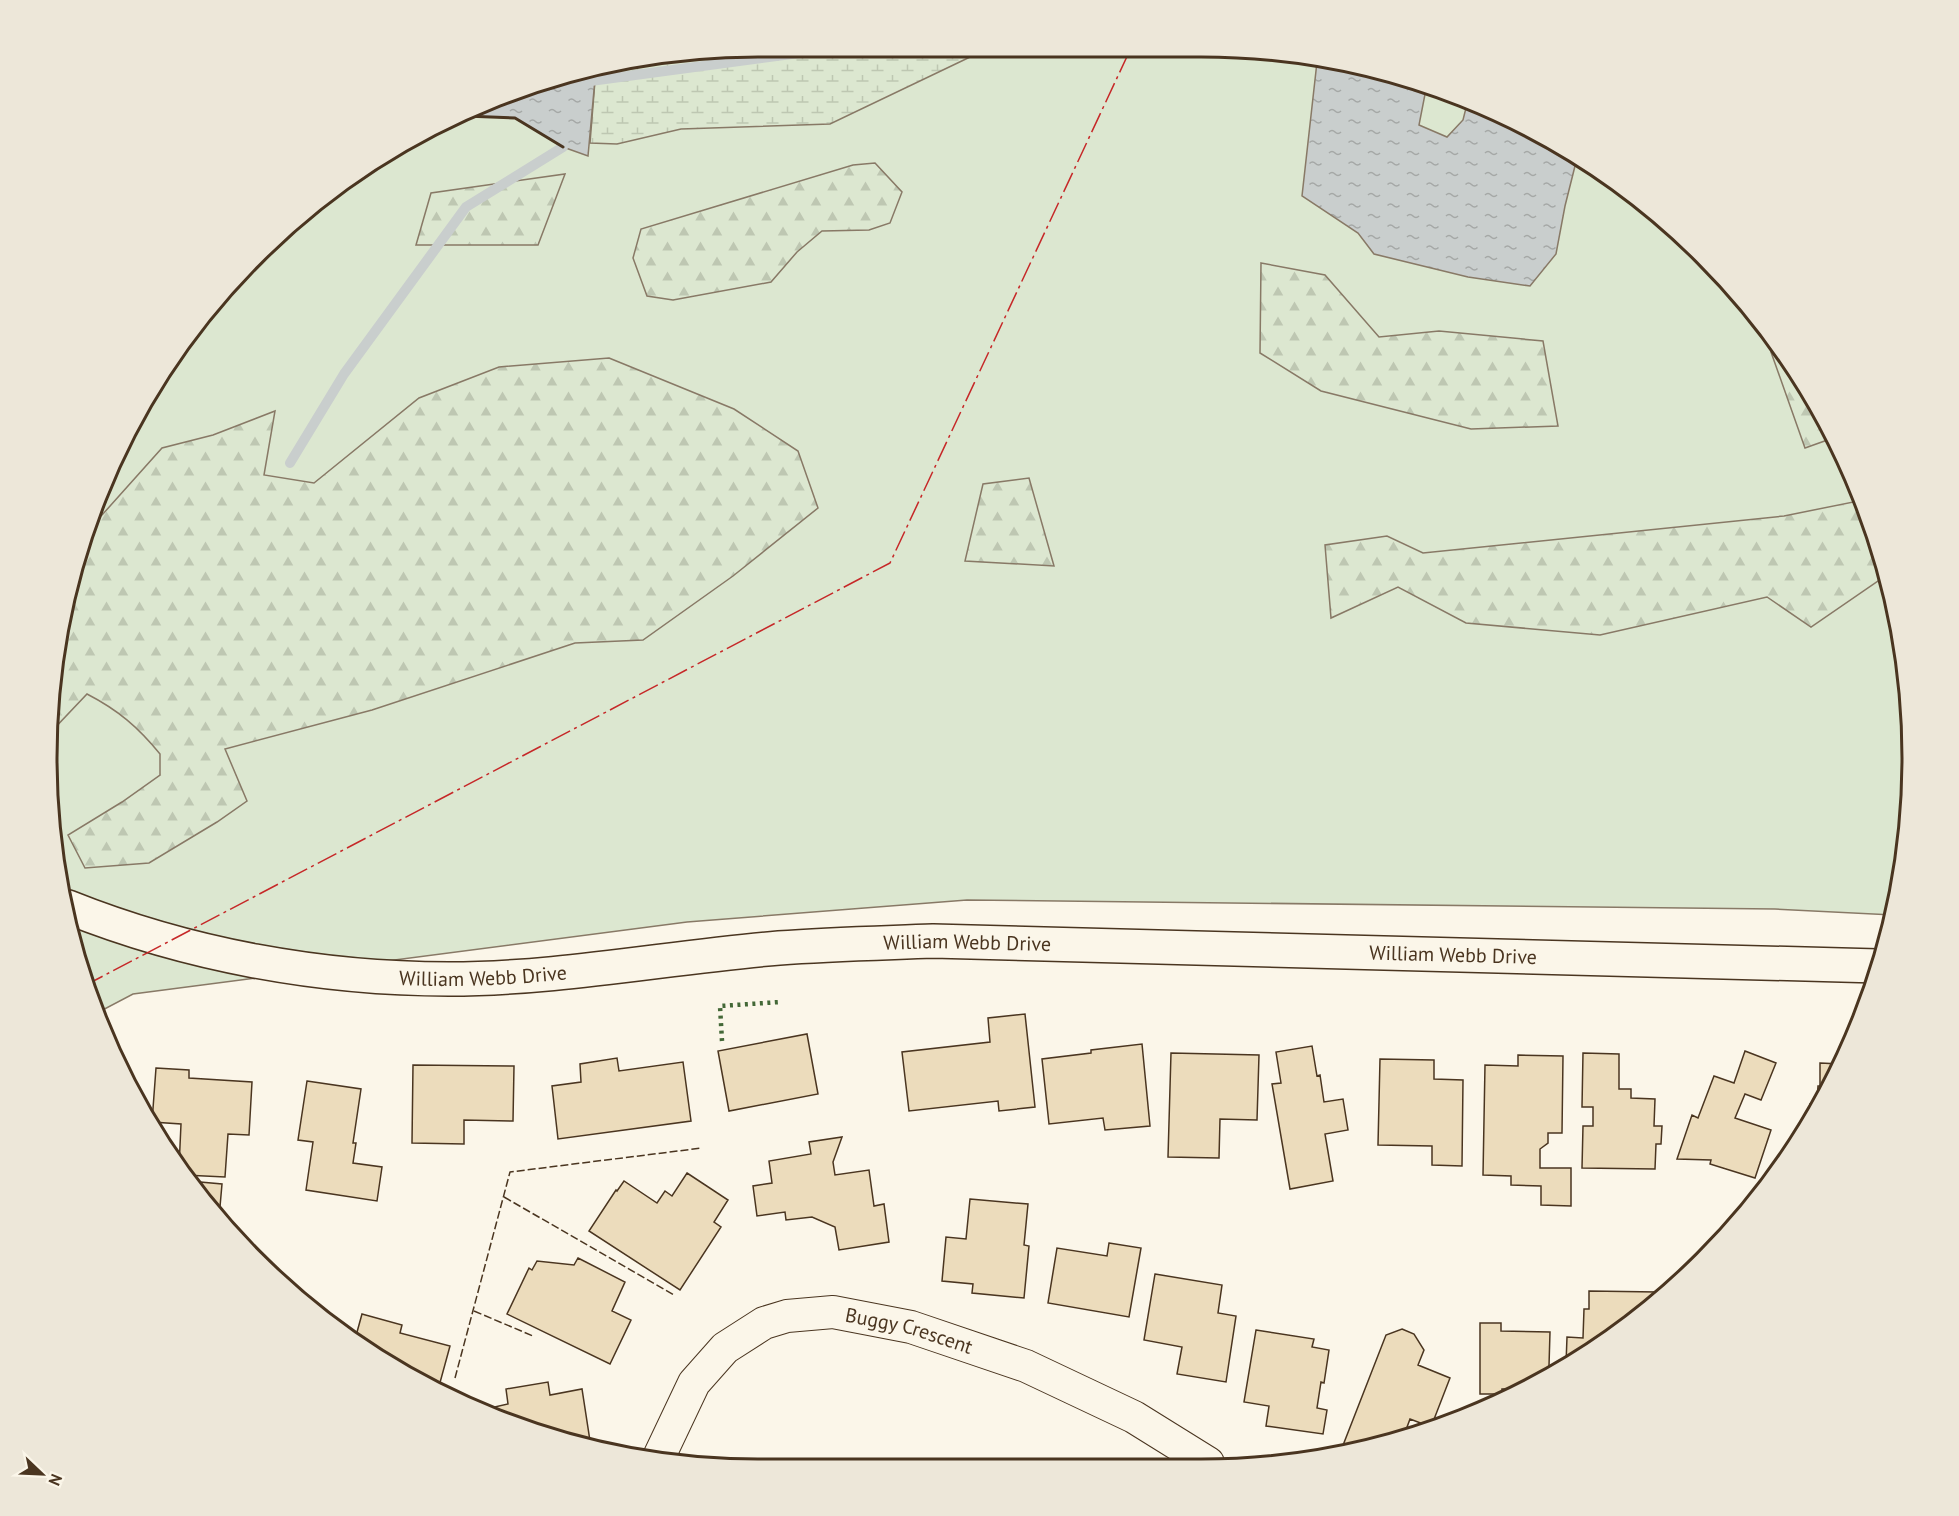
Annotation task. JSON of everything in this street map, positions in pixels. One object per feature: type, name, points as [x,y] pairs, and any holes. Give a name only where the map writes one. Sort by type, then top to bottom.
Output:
[{"type":"main road","name":"William Webb Drive","points":[[73,909],[151,936],[209,951],[279,965],[389,977],[449,979],[510,977],[780,948],[933,941],[1870,966]]},
{"type":"street","name":"Buggy Crescent","points":[[661,1452],[694,1383],[725,1347],[764,1323],[786,1316],[833,1312],[911,1327],[1026,1366],[1134,1417],[1202,1459]]},
{"type":"green space","points":[[758,57],[1201,57],[1247,59],[1338,70],[1426,94],[1469,110],[1552,151],[1628,202],[1697,262],[1757,331],[1784,369],[1830,448],[1865,533],[1889,621],[1896,667],[1902,758],[1896,849],[1884,915],[1775,909],[967,900],[687,922],[133,994],[104,1009],[94,983],[70,895],[63,849],[57,758],[63,667],[70,621],[94,533],[129,448],[151,407],[202,331],[262,262],[331,202],[407,151],[448,129],[533,94],[621,70],[667,63]]},
{"type":"green space","points":[[758,57],[970,57],[830,124],[681,129],[617,144],[590,143],[595,76],[621,70],[667,63]]},
{"type":"green space","points":[[875,163],[902,192],[890,223],[869,230],[822,231],[797,252],[771,282],[673,300],[647,296],[633,258],[641,229],[853,165]]},
{"type":"green space","points":[[565,174],[538,245],[416,245],[431,193]]},
{"type":"green space","points":[[1261,263],[1325,275],[1379,337],[1439,331],[1543,341],[1558,426],[1471,429],[1321,391],[1260,353]]},
{"type":"green space","points":[[1771,352],[1784,369],[1826,441],[1805,448]]},
{"type":"green space","points":[[609,358],[734,409],[798,451],[818,508],[733,576],[643,640],[575,643],[372,710],[225,749],[247,801],[149,863],[85,868],[68,835],[122,802],[160,775],[160,754],[144,735],[108,706],[87,694],[58,724],[63,667],[70,621],[100,516],[162,448],[213,435],[275,411],[264,475],[314,483],[419,398],[499,367]]},
{"type":"green space","points":[[1029,478],[1054,566],[965,561],[983,484]]},
{"type":"green space","points":[[1853,502],[1879,581],[1811,627],[1767,597],[1600,635],[1466,623],[1398,587],[1331,618],[1325,545],[1387,536],[1423,553],[1784,516]]},
{"type":"water","points":[[1316,67],[1338,70],[1425,94],[1419,125],[1447,137],[1463,120],[1466,109],[1511,129],[1575,166],[1556,254],[1530,286],[1468,277],[1374,254],[1358,233],[1302,196]]},
{"type":"water","points":[[595,76],[588,156],[563,147],[515,118],[476,116],[533,94]]},
{"type":"building","points":[[1025,1014],[1035,1107],[999,1111],[998,1101],[909,1111],[902,1052],[990,1042],[988,1018]]},
{"type":"building","points":[[807,1034],[818,1094],[729,1111],[718,1051]]},
{"type":"building","points":[[1142,1044],[1150,1126],[1105,1130],[1103,1118],[1049,1124],[1042,1059]]},
{"type":"building","points":[[1312,1046],[1324,1102],[1343,1099],[1348,1130],[1325,1134],[1333,1181],[1290,1189],[1272,1084],[1281,1083],[1276,1052]]},
{"type":"building","points":[[1745,1051],[1776,1063],[1761,1100],[1745,1094],[1735,1118],[1771,1130],[1755,1178],[1710,1164],[1711,1160],[1677,1159],[1692,1115],[1698,1118],[1714,1076],[1734,1083]]},
{"type":"building","points":[[1171,1053],[1259,1055],[1257,1120],[1220,1119],[1219,1158],[1168,1157]]},
{"type":"building","points":[[1583,1053],[1619,1054],[1619,1089],[1631,1089],[1631,1098],[1655,1099],[1654,1126],[1662,1126],[1661,1144],[1656,1144],[1655,1169],[1582,1168],[1583,1126],[1593,1126],[1593,1107],[1582,1107]]},
{"type":"building","points":[[1518,1055],[1563,1056],[1562,1133],[1548,1133],[1548,1143],[1540,1149],[1540,1168],[1571,1168],[1571,1206],[1541,1205],[1541,1186],[1511,1185],[1511,1176],[1483,1175],[1485,1065],[1518,1066]]},
{"type":"building","points":[[617,1058],[619,1071],[683,1062],[691,1121],[558,1139],[552,1086],[581,1082],[580,1064]]},
{"type":"building","points":[[1380,1059],[1434,1060],[1434,1079],[1463,1080],[1462,1166],[1432,1165],[1432,1146],[1378,1145]]},
{"type":"building","points":[[1820,1063],[1832,1064],[1818,1090],[1820,1086]]},
{"type":"building","points":[[413,1065],[514,1066],[513,1121],[464,1120],[464,1144],[412,1143]]},
{"type":"building","points":[[156,1068],[189,1070],[189,1078],[252,1082],[249,1135],[228,1134],[225,1177],[195,1176],[180,1154],[181,1124],[160,1123],[153,1111]]},
{"type":"building","points":[[307,1081],[361,1089],[353,1143],[356,1143],[353,1163],[382,1167],[377,1201],[306,1190],[313,1142],[298,1140]]},
{"type":"building","points":[[842,1137],[833,1162],[835,1175],[869,1170],[874,1206],[884,1204],[889,1242],[839,1250],[835,1227],[812,1217],[786,1220],[785,1212],[757,1216],[753,1186],[772,1183],[769,1161],[811,1154],[809,1142]]},
{"type":"building","points":[[687,1173],[728,1200],[714,1222],[721,1227],[680,1290],[589,1231],[624,1181],[657,1203],[665,1191],[672,1196]]},
{"type":"building","points":[[200,1182],[222,1184],[220,1207]]},
{"type":"building","points":[[970,1199],[1028,1204],[1024,1245],[1029,1246],[1024,1298],[972,1293],[973,1284],[942,1281],[946,1237],[966,1239]]},
{"type":"building","points":[[1109,1243],[1141,1248],[1129,1317],[1048,1303],[1057,1248],[1107,1256]]},
{"type":"building","points":[[578,1258],[625,1282],[612,1311],[631,1320],[610,1364],[507,1314],[529,1268],[532,1270],[537,1261],[574,1265]]},
{"type":"building","points":[[1155,1274],[1222,1285],[1218,1313],[1236,1316],[1226,1382],[1177,1374],[1182,1347],[1144,1340]]},
{"type":"building","points":[[1589,1291],[1655,1292],[1628,1314],[1566,1356],[1567,1337],[1583,1338],[1584,1309],[1589,1309]]},
{"type":"building","points":[[362,1314],[402,1325],[400,1333],[450,1346],[440,1383],[407,1365],[357,1332]]},
{"type":"building","points":[[1480,1323],[1501,1323],[1501,1331],[1550,1332],[1550,1366],[1496,1394],[1480,1394]]},
{"type":"building","points":[[1402,1329],[1414,1334],[1424,1350],[1418,1365],[1450,1378],[1434,1419],[1421,1423],[1410,1419],[1407,1428],[1343,1445],[1386,1335]]},
{"type":"building","points":[[1256,1330],[1314,1339],[1312,1347],[1329,1350],[1317,1408],[1327,1410],[1323,1434],[1266,1426],[1269,1406],[1244,1402]]},
{"type":"building","points":[[548,1382],[550,1395],[582,1389],[590,1438],[533,1422],[493,1407],[508,1404],[506,1389]]},
{"type":"waterway","points":[[583,82],[769,57]]},
{"type":"waterway","points":[[290,463],[344,374],[466,207],[563,147]]},
{"type":"hedge","points":[[722,1041],[720,1006],[780,1002]]},
{"type":"fence","points":[[455,1378],[510,1172],[702,1148]]},
{"type":"fence","points":[[504,1197],[674,1295]]},
{"type":"fence","points":[[474,1311],[533,1336]]},
{"type":"wall","points":[[476,116],[515,118],[563,147]]},
{"type":"power","points":[[93,981],[890,563],[1127,57]]}]
